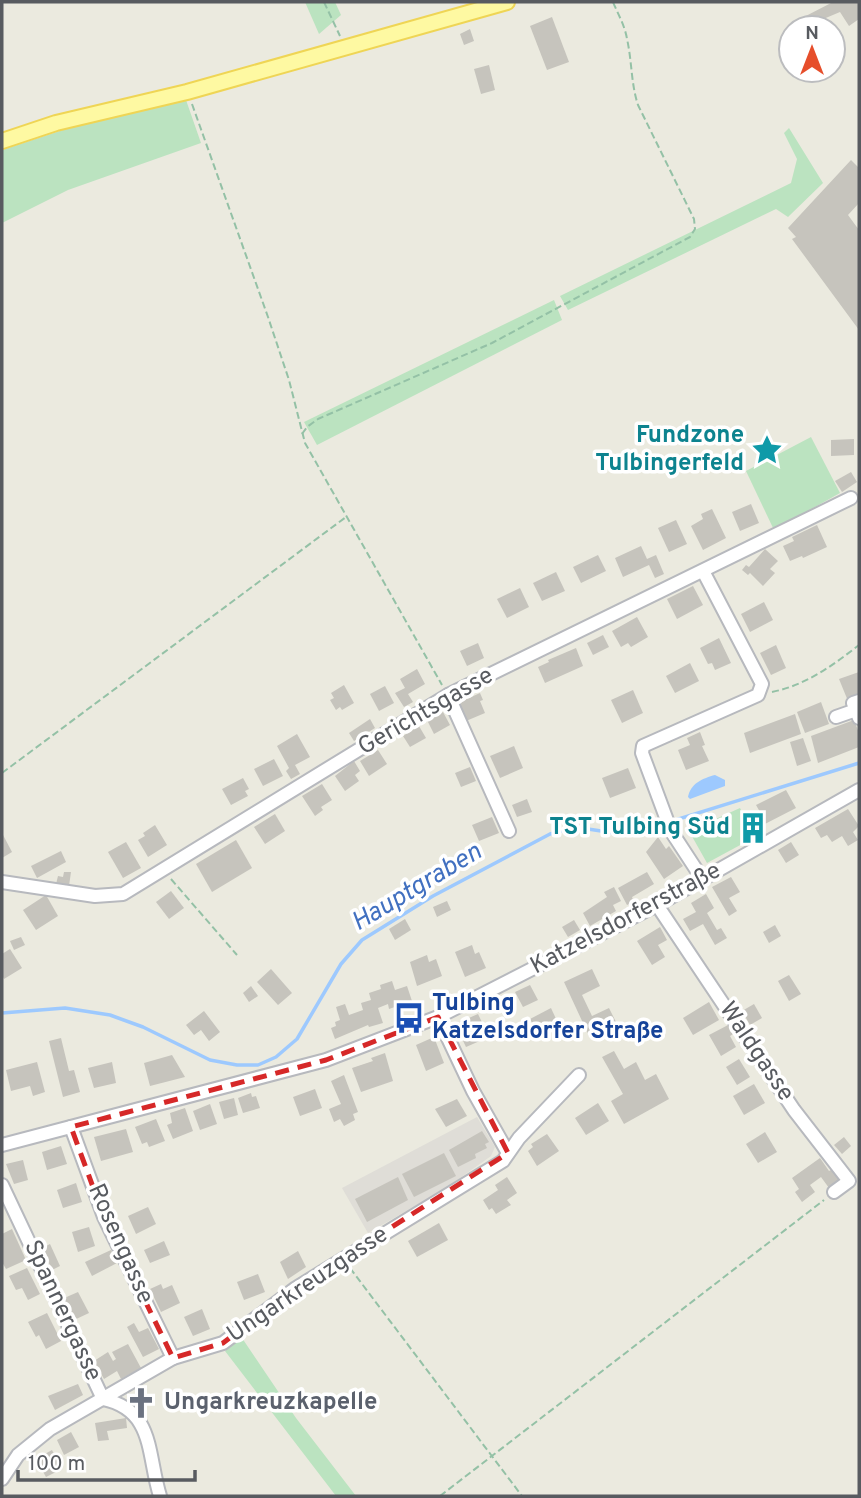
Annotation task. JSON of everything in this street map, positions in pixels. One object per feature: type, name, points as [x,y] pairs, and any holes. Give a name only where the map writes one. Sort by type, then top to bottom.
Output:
[{"type":"main road","points":[[2,141],[56,123],[187,92],[507,2]]},
{"type":"street","name":"Gerichtsgasse","points":[[2,882],[95,896],[110,896],[135,888],[448,695],[851,498]]},
{"type":"street","points":[[703,880],[671,831],[642,753],[643,746],[758,695],[762,684],[704,571]]},
{"type":"street","points":[[448,695],[509,831]]},
{"type":"street","points":[[836,717],[858,710]]},
{"type":"street","name":"Katzelsdorferstraße","points":[[2,1145],[326,1060],[438,1017],[657,905],[859,790]]},
{"type":"street","name":"Waldgasse","points":[[657,905],[794,1110],[849,1181],[834,1192]]},
{"type":"street","points":[[438,1017],[472,1091],[508,1153]]},
{"type":"street","name":"Ungarkreuzgasse","points":[[2,1479],[18,1455],[50,1429],[173,1358],[223,1343],[296,1288],[503,1161],[579,1075]]},
{"type":"street","name":"Rosengasse","points":[[71,1127],[104,1217],[173,1358]]},
{"type":"street","name":"Spannergasse","points":[[2,1185],[103,1399]]},
{"type":"street","points":[[103,1399],[120,1402],[138,1417],[145,1430],[160,1496]]},
{"type":"path","points":[[324,2],[345,48]]},
{"type":"path","points":[[302,434],[312,422],[492,343],[690,237],[695,229],[694,219],[638,105],[632,87],[627,35],[613,2]]},
{"type":"path","points":[[187,92],[268,317],[289,380],[302,434],[448,695]]},
{"type":"path","points":[[2,773],[347,517]]},
{"type":"path","points":[[758,695],[792,688],[830,668],[859,645]]},
{"type":"path","points":[[163,870],[237,955]]},
{"type":"path","points":[[440,1496],[834,1192]]},
{"type":"path","points":[[343,1259],[522,1496]]},
{"type":"highlighted area","points":[[438,1017],[508,1153],[296,1288],[223,1343],[173,1358],[104,1217],[71,1127],[326,1060]]},
{"type":"shaded area","points":[[477,1117],[495,1147],[491,1156],[446,1188],[368,1233],[342,1188]]},
{"type":"green space","points":[[305,2],[335,2],[341,15],[319,34]]},
{"type":"green space","points":[[186,100],[201,143],[68,190],[2,223],[2,150],[75,126]]},
{"type":"green space","points":[[789,128],[823,183],[788,217],[776,209],[568,310],[560,296],[791,183],[797,159],[784,133]]},
{"type":"green space","points":[[554,300],[562,320],[317,445],[304,422]]},
{"type":"green space","points":[[811,437],[840,493],[774,530],[746,471]]},
{"type":"green space","points":[[740,808],[755,837],[707,863],[689,831]]},
{"type":"green space","points":[[242,1338],[296,1418],[356,1496],[336,1496],[225,1351]]},
{"type":"water","points":[[715,775],[725,780],[725,786],[690,799],[688,797],[691,788],[698,782]]},
{"type":"building","points":[[833,2],[859,2],[859,19],[849,26],[847,14],[810,14]]},
{"type":"building","points":[[552,17],[569,62],[547,70],[530,26]]},
{"type":"building","points":[[470,29],[474,41],[464,45],[460,34]]},
{"type":"building","points":[[489,65],[495,90],[481,94],[474,69]]},
{"type":"building","points":[[851,160],[859,168],[859,203],[848,215],[859,230],[859,330],[792,239],[796,237],[788,228]]},
{"type":"building","points":[[854,439],[854,455],[831,456],[831,440]]},
{"type":"building","points":[[851,472],[857,482],[842,492],[835,481]]},
{"type":"building","points":[[751,504],[759,523],[740,531],[732,512]]},
{"type":"building","points":[[712,509],[726,538],[703,550],[691,526],[703,519],[701,514]]},
{"type":"building","points":[[676,520],[687,544],[669,552],[658,528]]},
{"type":"building","points":[[817,525],[827,547],[790,561],[783,546],[794,541],[792,537]]},
{"type":"building","points":[[641,546],[647,559],[656,555],[664,574],[655,578],[649,565],[623,577],[615,558]]},
{"type":"building","points":[[765,549],[778,561],[770,569],[775,573],[763,586],[750,573],[748,575],[742,570],[746,565],[749,567]]},
{"type":"building","points":[[598,555],[606,571],[581,583],[573,567]]},
{"type":"building","points":[[556,572],[565,591],[542,601],[533,583]]},
{"type":"building","points":[[693,586],[703,605],[677,619],[667,599]]},
{"type":"building","points":[[520,588],[529,607],[507,618],[497,599]]},
{"type":"building","points":[[764,602],[773,620],[750,632],[741,614]]},
{"type":"building","points":[[637,617],[648,637],[631,647],[628,643],[621,647],[612,631]]},
{"type":"building","points":[[603,635],[609,647],[593,655],[587,643]]},
{"type":"building","points":[[719,638],[731,663],[715,670],[712,663],[708,664],[700,648]]},
{"type":"building","points":[[478,643],[484,658],[467,666],[460,651]]},
{"type":"building","points":[[776,645],[786,668],[771,675],[760,653]]},
{"type":"building","points":[[576,648],[583,666],[545,683],[538,667]]},
{"type":"building","points":[[690,663],[699,681],[675,693],[666,676]]},
{"type":"building","points":[[417,669],[425,684],[408,694],[413,702],[404,707],[395,693],[405,688],[400,679]]},
{"type":"building","points":[[859,672],[859,697],[848,701],[839,679]]},
{"type":"building","points":[[344,685],[354,703],[342,710],[340,707],[336,710],[330,700],[334,698],[331,693]]},
{"type":"building","points":[[385,686],[394,703],[379,711],[370,694]]},
{"type":"building","points":[[633,690],[643,713],[622,723],[611,700]]},
{"type":"building","points":[[480,693],[485,713],[466,721],[458,703]]},
{"type":"building","points":[[821,702],[829,724],[805,733],[797,712]]},
{"type":"building","points":[[443,712],[450,725],[434,734],[427,720]]},
{"type":"building","points":[[795,714],[801,734],[750,753],[744,733]]},
{"type":"building","points":[[370,719],[375,728],[354,741],[349,733]]},
{"type":"building","points":[[854,720],[859,733],[859,747],[818,763],[811,736]]},
{"type":"building","points":[[419,726],[426,738],[410,747],[403,736]]},
{"type":"building","points":[[700,732],[705,745],[702,746],[709,761],[686,770],[678,750],[690,745],[687,738]]},
{"type":"building","points":[[297,734],[310,757],[295,765],[300,774],[291,779],[286,771],[289,768],[277,746]]},
{"type":"building","points":[[803,738],[811,761],[797,766],[790,742]]},
{"type":"building","points":[[514,746],[523,768],[500,778],[490,756]]},
{"type":"building","points":[[378,750],[387,764],[369,776],[360,761]]},
{"type":"building","points":[[274,759],[283,776],[263,786],[254,769]]},
{"type":"building","points":[[354,761],[360,771],[355,775],[359,781],[345,791],[335,776]]},
{"type":"building","points":[[470,767],[476,781],[461,787],[455,773]]},
{"type":"building","points":[[628,768],[636,788],[610,798],[602,778]]},
{"type":"building","points":[[243,778],[249,789],[245,791],[248,796],[231,805],[222,789]]},
{"type":"building","points":[[322,784],[332,800],[321,807],[323,810],[315,816],[302,796]]},
{"type":"building","points":[[786,790],[796,808],[759,827],[753,815],[760,812],[756,805]]},
{"type":"building","points":[[527,799],[532,812],[517,817],[512,805]]},
{"type":"building","points":[[848,809],[859,826],[853,832],[858,840],[848,846],[842,836],[832,842],[827,835],[821,838],[815,828]]},
{"type":"building","points":[[275,814],[285,831],[265,844],[254,827]]},
{"type":"building","points":[[492,817],[499,833],[479,841],[472,825]]},
{"type":"building","points":[[155,825],[167,845],[148,857],[138,840]]},
{"type":"building","points":[[2,833],[12,852],[2,858]]},
{"type":"building","points":[[658,837],[666,849],[669,846],[683,866],[664,879],[646,852]]},
{"type":"building","points":[[236,840],[252,868],[212,892],[196,864]]},
{"type":"building","points":[[126,842],[141,868],[123,878],[108,852]]},
{"type":"building","points":[[791,842],[799,855],[786,863],[778,850]]},
{"type":"building","points":[[61,851],[66,862],[37,878],[31,866]]},
{"type":"building","points":[[64,872],[71,872],[69,886],[56,884],[58,876],[63,877]]},
{"type":"building","points":[[647,872],[654,884],[632,897],[634,902],[627,905],[618,888]]},
{"type":"building","points":[[731,877],[740,892],[729,898],[737,911],[729,916],[712,887]]},
{"type":"building","points":[[614,887],[621,901],[613,905],[616,911],[590,926],[583,913],[607,897],[604,892]]},
{"type":"building","points":[[171,891],[184,908],[169,919],[156,902]]},
{"type":"building","points":[[706,894],[714,908],[707,913],[717,930],[721,928],[727,938],[715,945],[703,924],[690,931],[683,919],[696,912],[691,903]]},
{"type":"building","points":[[46,895],[58,916],[36,930],[23,910]]},
{"type":"building","points":[[447,901],[451,910],[437,917],[433,907]]},
{"type":"building","points":[[405,919],[411,930],[395,940],[389,929]]},
{"type":"building","points":[[574,920],[580,930],[568,937],[562,927]]},
{"type":"building","points":[[775,925],[781,936],[769,943],[763,932]]},
{"type":"building","points":[[660,927],[667,940],[658,945],[665,957],[652,965],[637,941]]},
{"type":"building","points":[[21,937],[25,945],[14,950],[10,941]]},
{"type":"building","points":[[472,945],[475,954],[479,952],[486,968],[465,977],[455,952]]},
{"type":"building","points":[[10,949],[22,968],[4,979],[2,954]]},
{"type":"building","points":[[427,955],[429,962],[436,959],[442,976],[417,986],[410,962]]},
{"type":"building","points":[[271,969],[292,993],[278,1005],[257,982]]},
{"type":"building","points":[[592,969],[600,986],[582,995],[592,1016],[609,1008],[617,1024],[589,1036],[564,982]]},
{"type":"building","points":[[789,975],[801,994],[789,1001],[778,981]]},
{"type":"building","points":[[392,981],[395,990],[407,986],[412,1001],[389,1009],[388,1004],[378,1008],[383,1023],[369,1027],[368,1025],[335,1039],[331,1028],[340,1020],[336,1007],[345,1004],[349,1015],[363,1010],[361,1003],[371,1000],[369,993]]},
{"type":"building","points":[[530,985],[538,1000],[523,1007],[515,992]]},
{"type":"building","points":[[251,986],[258,996],[249,1002],[243,993]]},
{"type":"building","points":[[709,1002],[719,1020],[693,1035],[683,1018]]},
{"type":"building","points":[[754,1004],[762,1018],[750,1025],[742,1011]]},
{"type":"building","points":[[551,1008],[557,1021],[537,1032],[530,1019]]},
{"type":"building","points":[[204,1011],[220,1032],[209,1041],[201,1030],[194,1035],[186,1025]]},
{"type":"building","points":[[478,1014],[489,1037],[466,1047],[455,1024]]},
{"type":"building","points":[[730,1024],[735,1033],[730,1036],[736,1047],[721,1056],[709,1035]]},
{"type":"building","points":[[434,1037],[444,1063],[426,1071],[416,1045]]},
{"type":"building","points":[[61,1038],[69,1071],[74,1070],[80,1092],[63,1097],[49,1041]]},
{"type":"building","points":[[614,1051],[624,1069],[636,1062],[645,1080],[656,1074],[669,1099],[624,1124],[611,1101],[623,1094],[602,1057]]},
{"type":"building","points":[[385,1053],[393,1081],[361,1092],[352,1068],[373,1061],[371,1058]]},
{"type":"building","points":[[172,1055],[185,1077],[150,1086],[144,1063]]},
{"type":"building","points":[[739,1059],[750,1077],[737,1085],[726,1067]]},
{"type":"building","points":[[37,1062],[45,1092],[33,1096],[30,1086],[11,1091],[6,1070]]},
{"type":"building","points":[[112,1062],[116,1083],[94,1088],[88,1068]]},
{"type":"building","points":[[344,1075],[358,1112],[353,1114],[355,1120],[344,1126],[340,1119],[334,1122],[329,1109],[341,1104],[331,1081]]},
{"type":"building","points":[[754,1084],[765,1103],[744,1115],[733,1096]]},
{"type":"building","points":[[315,1089],[322,1108],[300,1116],[293,1097]]},
{"type":"building","points":[[251,1093],[252,1097],[256,1096],[260,1108],[243,1113],[238,1098]]},
{"type":"building","points":[[234,1098],[238,1115],[224,1119],[219,1102]]},
{"type":"building","points":[[457,1099],[467,1116],[446,1127],[435,1109]]},
{"type":"building","points":[[598,1103],[609,1121],[586,1135],[575,1118]]},
{"type":"building","points":[[210,1104],[217,1124],[200,1130],[193,1111]]},
{"type":"building","points":[[185,1108],[193,1131],[173,1139],[167,1125],[172,1123],[170,1113]]},
{"type":"building","points":[[156,1119],[165,1141],[149,1147],[147,1142],[142,1144],[135,1127]]},
{"type":"building","points":[[126,1129],[133,1152],[101,1161],[94,1137]]},
{"type":"building","points":[[482,1131],[489,1142],[485,1144],[487,1148],[475,1154],[476,1158],[458,1167],[449,1150]]},
{"type":"building","points":[[765,1132],[777,1152],[758,1163],[746,1144]]},
{"type":"building","points":[[547,1134],[559,1151],[537,1166],[528,1151],[533,1147],[531,1144]]},
{"type":"building","points":[[844,1137],[851,1146],[842,1154],[834,1145]]},
{"type":"building","points":[[61,1146],[67,1164],[47,1170],[42,1152]]},
{"type":"building","points":[[444,1153],[456,1176],[414,1197],[402,1174]]},
{"type":"building","points":[[820,1158],[829,1171],[833,1169],[841,1180],[829,1188],[821,1177],[810,1185],[815,1192],[802,1202],[795,1192],[799,1189],[792,1178]]},
{"type":"building","points":[[23,1160],[28,1180],[14,1184],[6,1164]]},
{"type":"building","points":[[398,1177],[408,1200],[367,1222],[355,1199]]},
{"type":"building","points":[[507,1177],[517,1193],[507,1200],[511,1205],[496,1214],[492,1208],[489,1210],[483,1200],[498,1190],[495,1185]]},
{"type":"building","points":[[76,1183],[82,1202],[63,1208],[57,1190]]},
{"type":"building","points":[[148,1207],[156,1224],[136,1234],[128,1216]]},
{"type":"building","points":[[439,1223],[448,1240],[417,1257],[408,1241]]},
{"type":"building","points":[[89,1227],[95,1246],[78,1252],[72,1232]]},
{"type":"building","points":[[12,1229],[26,1260],[6,1269],[2,1262],[2,1234]]},
{"type":"building","points":[[164,1241],[170,1255],[150,1263],[144,1250]]},
{"type":"building","points":[[50,1244],[60,1266],[52,1270],[42,1248]]},
{"type":"building","points":[[111,1250],[117,1263],[92,1276],[85,1262]]},
{"type":"building","points":[[298,1251],[306,1267],[288,1279],[280,1262]]},
{"type":"building","points":[[27,1268],[40,1294],[28,1300],[22,1288],[16,1290],[9,1276]]},
{"type":"building","points":[[258,1274],[265,1292],[244,1300],[237,1282]]},
{"type":"building","points":[[161,1284],[163,1289],[172,1285],[180,1303],[161,1312],[150,1289]]},
{"type":"building","points":[[78,1292],[89,1313],[72,1321],[62,1299]]},
{"type":"building","points":[[202,1309],[210,1329],[193,1336],[184,1317]]},
{"type":"building","points":[[47,1313],[61,1341],[46,1349],[28,1322]]},
{"type":"building","points":[[134,1323],[139,1332],[148,1328],[159,1349],[143,1357],[127,1327]]},
{"type":"building","points":[[128,1344],[141,1368],[121,1379],[117,1371],[104,1379],[94,1361],[108,1352],[113,1361],[116,1359],[112,1352]]},
{"type":"building","points":[[78,1384],[83,1395],[55,1410],[48,1396]]},
{"type":"building","points":[[126,1418],[127,1428],[107,1431],[109,1440],[98,1441],[95,1423]]},
{"type":"building","points":[[71,1432],[79,1447],[64,1455],[57,1440]]},
{"type":"building","points":[[52,1450],[62,1469],[46,1477],[36,1459]]},
{"type":"waterway","name":"Hauptgraben","points":[[2,1013],[65,1008],[110,1015],[143,1027],[210,1060],[237,1065],[258,1065],[276,1057],[297,1039],[341,964],[362,940],[433,896],[550,834],[575,827],[627,835],[859,763]]},
{"type":"place","name":"Fundzone Tulbingerfeld","points":[[767,450]]},
{"type":"place","name":"TST Tulbing Süd","points":[[753,828]]},
{"type":"place","name":"Tulbing Katzelsdorfer Straße","points":[[409,1018]]},
{"type":"place","name":"Ungarkreuzkapelle","points":[[141,1403]]}]
